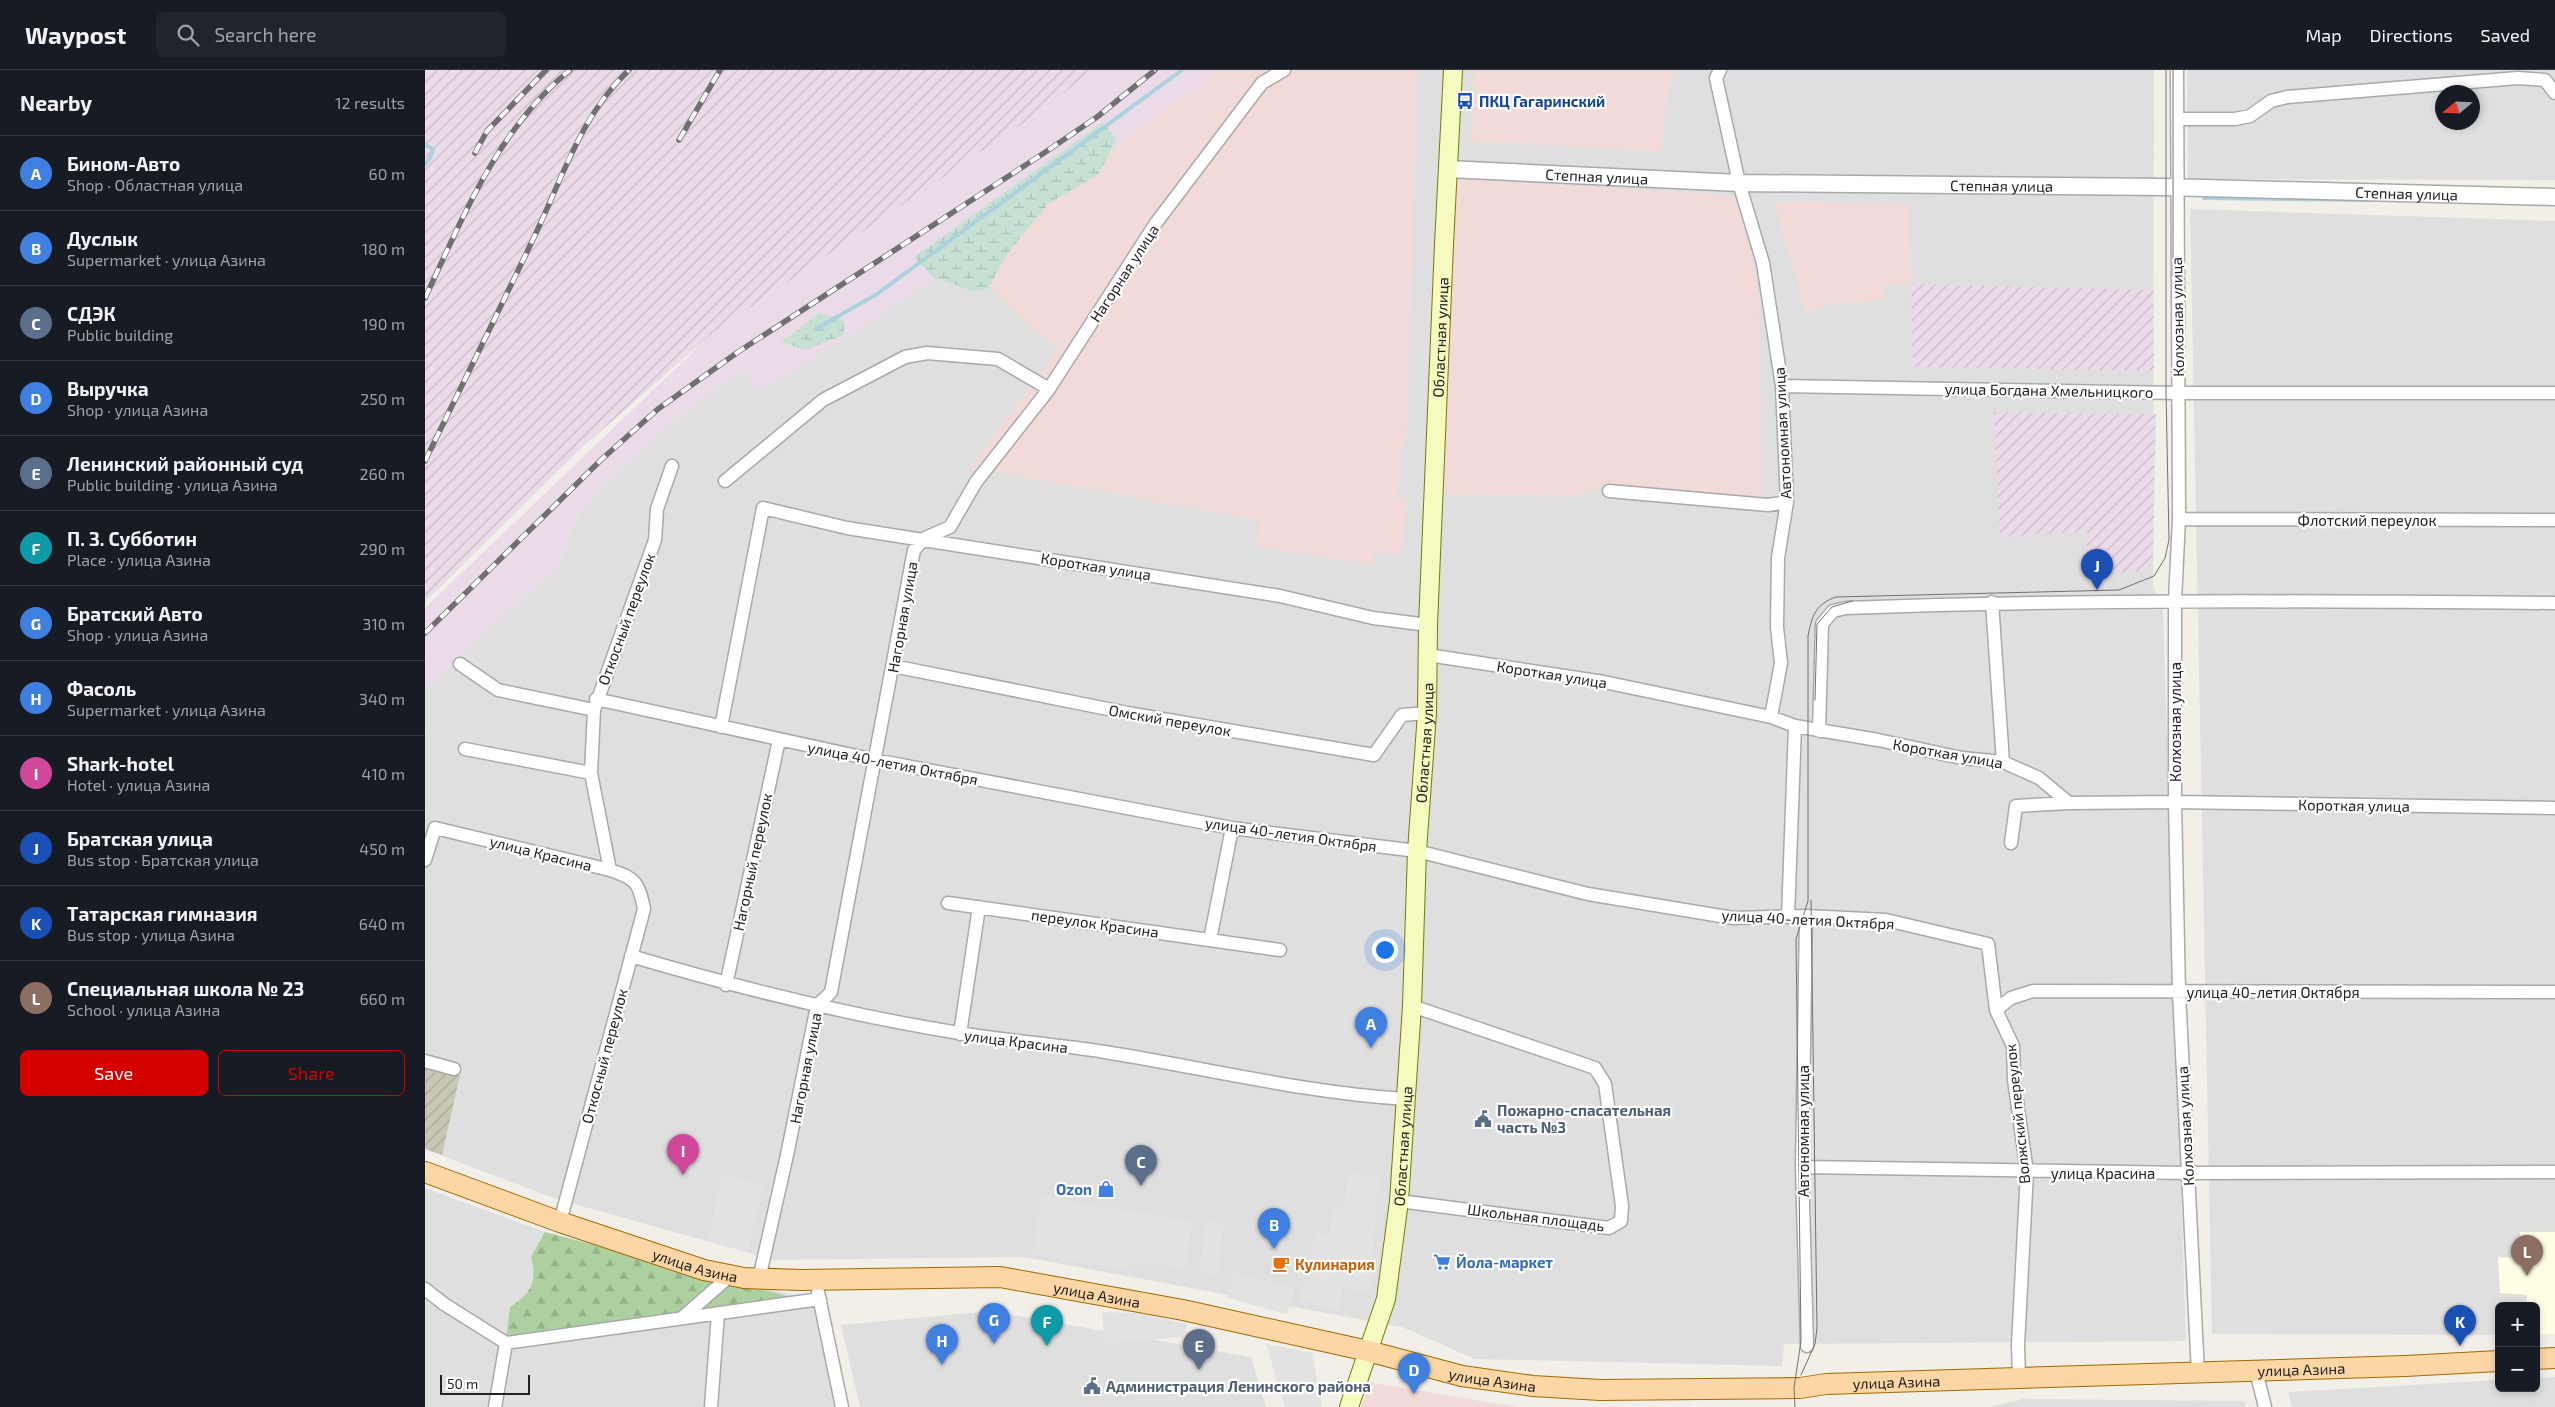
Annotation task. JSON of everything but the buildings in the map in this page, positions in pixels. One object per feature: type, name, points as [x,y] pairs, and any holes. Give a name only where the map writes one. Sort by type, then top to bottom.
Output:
[{"type":"main road","name":"Областная улица","points":[[1349,1407],[1386,1300],[1399,1201],[1412,1006],[1417,851],[1427,713],[1429,625],[1453,70]]},
{"type":"main road","name":"улица Азина","points":[[425,1172],[559,1222],[704,1270],[818,1289],[1000,1277],[1183,1310],[1368,1351],[1462,1376],[1533,1386],[1600,1390],[1800,1388],[1826,1384],[2198,1373],[2495,1361]]},
{"type":"main road","points":[[2540,1359],[2555,1358]]},
{"type":"street","name":"Нагорная улица","points":[[759,1279],[787,1155],[817,1006],[831,992],[914,550],[925,538],[950,527],[976,482],[1049,389],[1156,223],[1262,83],[1284,70]]},
{"type":"street","name":"Автономная улица","points":[[1720,70],[1716,78],[1739,183],[1763,263],[1782,386],[1787,502],[1778,558],[1777,627],[1781,664],[1771,717]]},
{"type":"street","name":"Колхозная улица","points":[[2177,70],[2176,187],[2179,519],[2175,600],[2175,802],[2179,992],[2198,1373]]},
{"type":"street","points":[[2177,119],[2235,119],[2250,116],[2271,101],[2287,97],[2518,78],[2545,80],[2555,93]]},
{"type":"street","name":"Степная улица","points":[[1448,168],[1739,183],[2176,187],[2555,197]]},
{"type":"street","points":[[725,481],[823,400],[905,357],[927,353],[999,359],[1049,389]]},
{"type":"street","name":"улица Богдана Хмельницкого","points":[[1782,386],[2178,392],[2555,393]]},
{"type":"street","name":"Откосный переулок","points":[[610,870],[591,774],[595,704],[655,540],[657,509],[672,466]]},
{"type":"street","points":[[1609,491],[1768,506],[1787,502]]},
{"type":"street","name":"Короткая улица","points":[[721,727],[763,508],[847,528],[925,538],[1280,596],[1373,618],[1429,625]]},
{"type":"street","name":"Флотский переулок","points":[[2179,519],[2555,520]]},
{"type":"street","points":[[1819,730],[1822,624],[1833,611],[1846,608],[1993,602],[2175,600],[2555,603]]},
{"type":"street","points":[[1993,602],[2003,762]]},
{"type":"street","name":"Короткая улица","points":[[1428,655],[1604,682],[1771,717],[1795,726],[1962,758],[2003,762],[2039,778],[2069,803],[2175,802],[2555,808]]},
{"type":"street","name":"улица 40-летия Октября","points":[[460,664],[497,690],[595,704],[721,727],[875,760],[1232,828],[1417,851],[1587,894],[1733,918],[1806,916],[1886,920],[1988,944]]},
{"type":"street","name":"Омский переулок","points":[[893,666],[1133,714],[1374,755],[1402,715],[1427,713]]},
{"type":"street","points":[[1787,917],[1795,726]]},
{"type":"street","name":"Нагорный переулок","points":[[725,984],[779,740]]},
{"type":"street","points":[[465,749],[591,774]]},
{"type":"street","points":[[2011,843],[2016,806],[2069,803]]},
{"type":"street","name":"улица Красина","points":[[425,860],[435,828],[631,876],[640,891]]},
{"type":"street","points":[[1209,940],[1232,828]]},
{"type":"street","name":"Откосный переулок","points":[[559,1222],[644,909],[640,891]]},
{"type":"street","name":"переулок Красина","points":[[948,903],[1280,950]]},
{"type":"street","points":[[960,1034],[979,907]]},
{"type":"street","name":"Автономная улица","points":[[1806,916],[1802,1167],[1807,1346]]},
{"type":"street","name":"Волжский переулок","points":[[1988,944],[1996,1010],[2013,1046],[2013,1080],[2027,1172],[2019,1378]]},
{"type":"street","name":"улица Красина","points":[[631,956],[725,984],[817,1006],[960,1034],[1103,1052],[1363,1096],[1406,1099]]},
{"type":"street","name":"улица 40-летия Октября","points":[[1996,1010],[2011,998],[2033,991],[2555,992]]},
{"type":"street","name":"Школьная площадь","points":[[1399,1201],[1609,1228],[1621,1221],[1622,1206],[1605,1084],[1595,1068],[1412,1006]]},
{"type":"street","points":[[425,1061],[454,1069]]},
{"type":"street","name":"улица Красина","points":[[1802,1167],[2027,1172],[2555,1172]]},
{"type":"street","points":[[683,1317],[731,1275]]},
{"type":"street","points":[[425,1289],[444,1304],[506,1343],[717,1313],[818,1289],[842,1407]]},
{"type":"street","points":[[711,1407],[717,1313]]},
{"type":"street","points":[[495,1407],[506,1343]]},
{"type":"street","points":[[2256,1371],[2265,1407]]},
{"type":"shaded area","points":[[425,70],[1092,70],[1046,108],[714,332],[578,451],[425,602]]},
{"type":"shaded area","points":[[1092,70],[1220,70],[963,259],[851,335],[759,391],[742,371],[696,403],[616,472],[578,515],[558,565],[425,689],[425,608],[714,332],[1046,108]]},
{"type":"shaded area","points":[[1220,70],[2154,70],[2153,586],[2163,609],[2186,1341],[1784,1344],[1782,1366],[1475,1359],[1402,1327],[1024,1257],[775,1260],[556,1199],[425,1149],[425,689],[558,565],[578,515],[616,472],[696,403],[742,371],[759,390]]},
{"type":"shaded area","points":[[1220,70],[1417,70],[1407,433],[1401,452],[1397,498],[1407,499],[1401,555],[1374,552],[1372,564],[1258,546],[1259,520],[971,467],[1059,347],[1031,327],[963,259]]},
{"type":"shaded area","name":"ПКЦ Гагаринский","points":[[1475,70],[1674,70],[1667,95],[1661,151],[1471,141]]},
{"type":"shaded area","points":[[2187,70],[2555,70],[2555,180],[2188,179]]},
{"type":"shaded area","points":[[1453,178],[1737,196],[1751,247],[1759,300],[1762,500],[1686,490],[1615,485],[1572,496],[1443,494]]},
{"type":"shaded area","points":[[1774,202],[1908,204],[1911,284],[1884,284],[1883,300],[1830,304],[1806,313]]},
{"type":"shaded area","points":[[2190,209],[2555,221],[2555,1334],[2540,1335],[2540,1302],[2495,1302],[2495,1335],[2212,1334]]},
{"type":"shaded area","points":[[1911,284],[2153,290],[2154,371],[1913,367]]},
{"type":"shaded area","points":[[1994,412],[2156,414],[2153,559],[2143,571],[2087,575],[2087,531],[2000,537]]},
{"type":"shaded area","points":[[425,1067],[460,1075],[442,1155],[425,1149]]},
{"type":"shaded area","points":[[1348,1174],[1379,1177],[1370,1291],[1343,1287],[1338,1311],[1300,1301],[1316,1233],[1328,1235],[1334,1208],[1344,1208]]},
{"type":"shaded area","points":[[722,1175],[763,1185],[748,1252],[708,1241]]},
{"type":"shaded area","points":[[425,1188],[545,1232],[813,1300],[836,1407],[425,1407]]},
{"type":"shaded area","points":[[1042,1196],[1192,1222],[1185,1269],[1131,1261],[1129,1270],[1033,1254]]},
{"type":"shaded area","points":[[1206,1222],[1224,1224],[1217,1274],[1199,1271]]},
{"type":"shaded area","points":[[2520,1232],[2555,1232],[2555,1334],[2540,1335],[2540,1302],[2527,1302],[2527,1295],[2500,1293],[2498,1257],[2519,1258]]},
{"type":"shaded area","points":[[1234,1273],[1295,1288],[1287,1314],[1227,1298]]},
{"type":"shaded area","points":[[990,1311],[1251,1357],[1266,1407],[860,1407],[841,1325]]},
{"type":"shaded area","points":[[1102,1312],[1136,1313],[1188,1324],[1183,1337],[1122,1342],[1105,1347]]},
{"type":"shaded area","points":[[1266,1344],[1312,1353],[1322,1407],[1285,1407]]},
{"type":"shaded area","points":[[2555,1377],[2555,1407],[2292,1407],[2288,1392],[2495,1380],[2495,1392],[2540,1392],[2540,1378]]},
{"type":"shaded area","points":[[1370,1382],[1498,1404],[1519,1407],[1361,1407]]},
{"type":"shaded area","points":[[2023,1399],[2244,1401],[2246,1407],[1990,1407]]},
{"type":"green space","points":[[1103,122],[1116,140],[1099,174],[1048,204],[1008,253],[988,289],[973,291],[933,277],[914,257]]},
{"type":"green space","points":[[820,313],[844,321],[844,335],[805,350],[781,342]]},
{"type":"green space","points":[[545,1232],[795,1298],[506,1340],[510,1307],[528,1292],[531,1286],[534,1273],[531,1257]]},
{"type":"waterway","points":[[816,329],[877,294],[1182,70]]},
{"type":"waterway","points":[[425,145],[433,149],[430,158],[425,164]]},
{"type":"waterway","points":[[2204,198],[2370,200]]},
{"type":"tram line","points":[[1795,1407],[1794,1388],[1801,1341],[1796,939],[1808,901],[1808,636],[1811,622],[1819,607],[1836,597],[2119,590],[2154,576],[2165,558],[2169,540],[2166,392],[2166,70]]},
{"type":"tram line","points":[[2173,70],[2173,276]]},
{"type":"tram line","points":[[1815,700],[1817,624],[1832,607],[1852,601]]},
{"type":"tram line","points":[[1801,1375],[1815,1344],[1817,1328],[1811,900]]},
{"type":"railway","points":[[475,153],[487,131],[546,70]]},
{"type":"railway","points":[[425,298],[469,205],[503,146],[523,118],[545,93],[570,70]]},
{"type":"railway","points":[[425,461],[536,233],[575,147],[598,106],[629,70]]},
{"type":"railway","points":[[679,140],[720,70]]},
{"type":"railway","points":[[425,633],[602,459],[658,409],[738,352],[1097,117],[1155,70]]},
{"type":"place","name":"ПКЦ Гагаринский","points":[[1465,101]]},
{"type":"place","name":"Братская улица","points":[[2097,590]]},
{"type":"place","name":"Бином-Авто","points":[[1371,1048]]},
{"type":"place","name":"Пожарно-спасательная часть №3","points":[[1483,1119]]},
{"type":"place","name":"Shark-hotel","points":[[683,1175]]},
{"type":"place","name":"СДЭК","points":[[1141,1186]]},
{"type":"place","name":"Ozon","points":[[1106,1189]]},
{"type":"place","name":"Дуслык","points":[[1274,1249]]},
{"type":"place","name":"Йола-маркет","points":[[1442,1262]]},
{"type":"place","name":"Кулинария","points":[[1281,1264]]},
{"type":"place","name":"Специальная школа № 23","points":[[2527,1276]]},
{"type":"place","name":"Братский Авто","points":[[994,1344]]},
{"type":"place","name":"П. З. Субботин","points":[[1047,1346]]},
{"type":"place","name":"Татарская гимназия","points":[[2460,1346]]},
{"type":"place","name":"Фасоль","points":[[942,1365]]},
{"type":"place","name":"Ленинский районный суд","points":[[1199,1370]]},
{"type":"place","name":"Администрация Ленинского района","points":[[1092,1386]]},
{"type":"place","name":"Выручка","points":[[1414,1394]]}]
